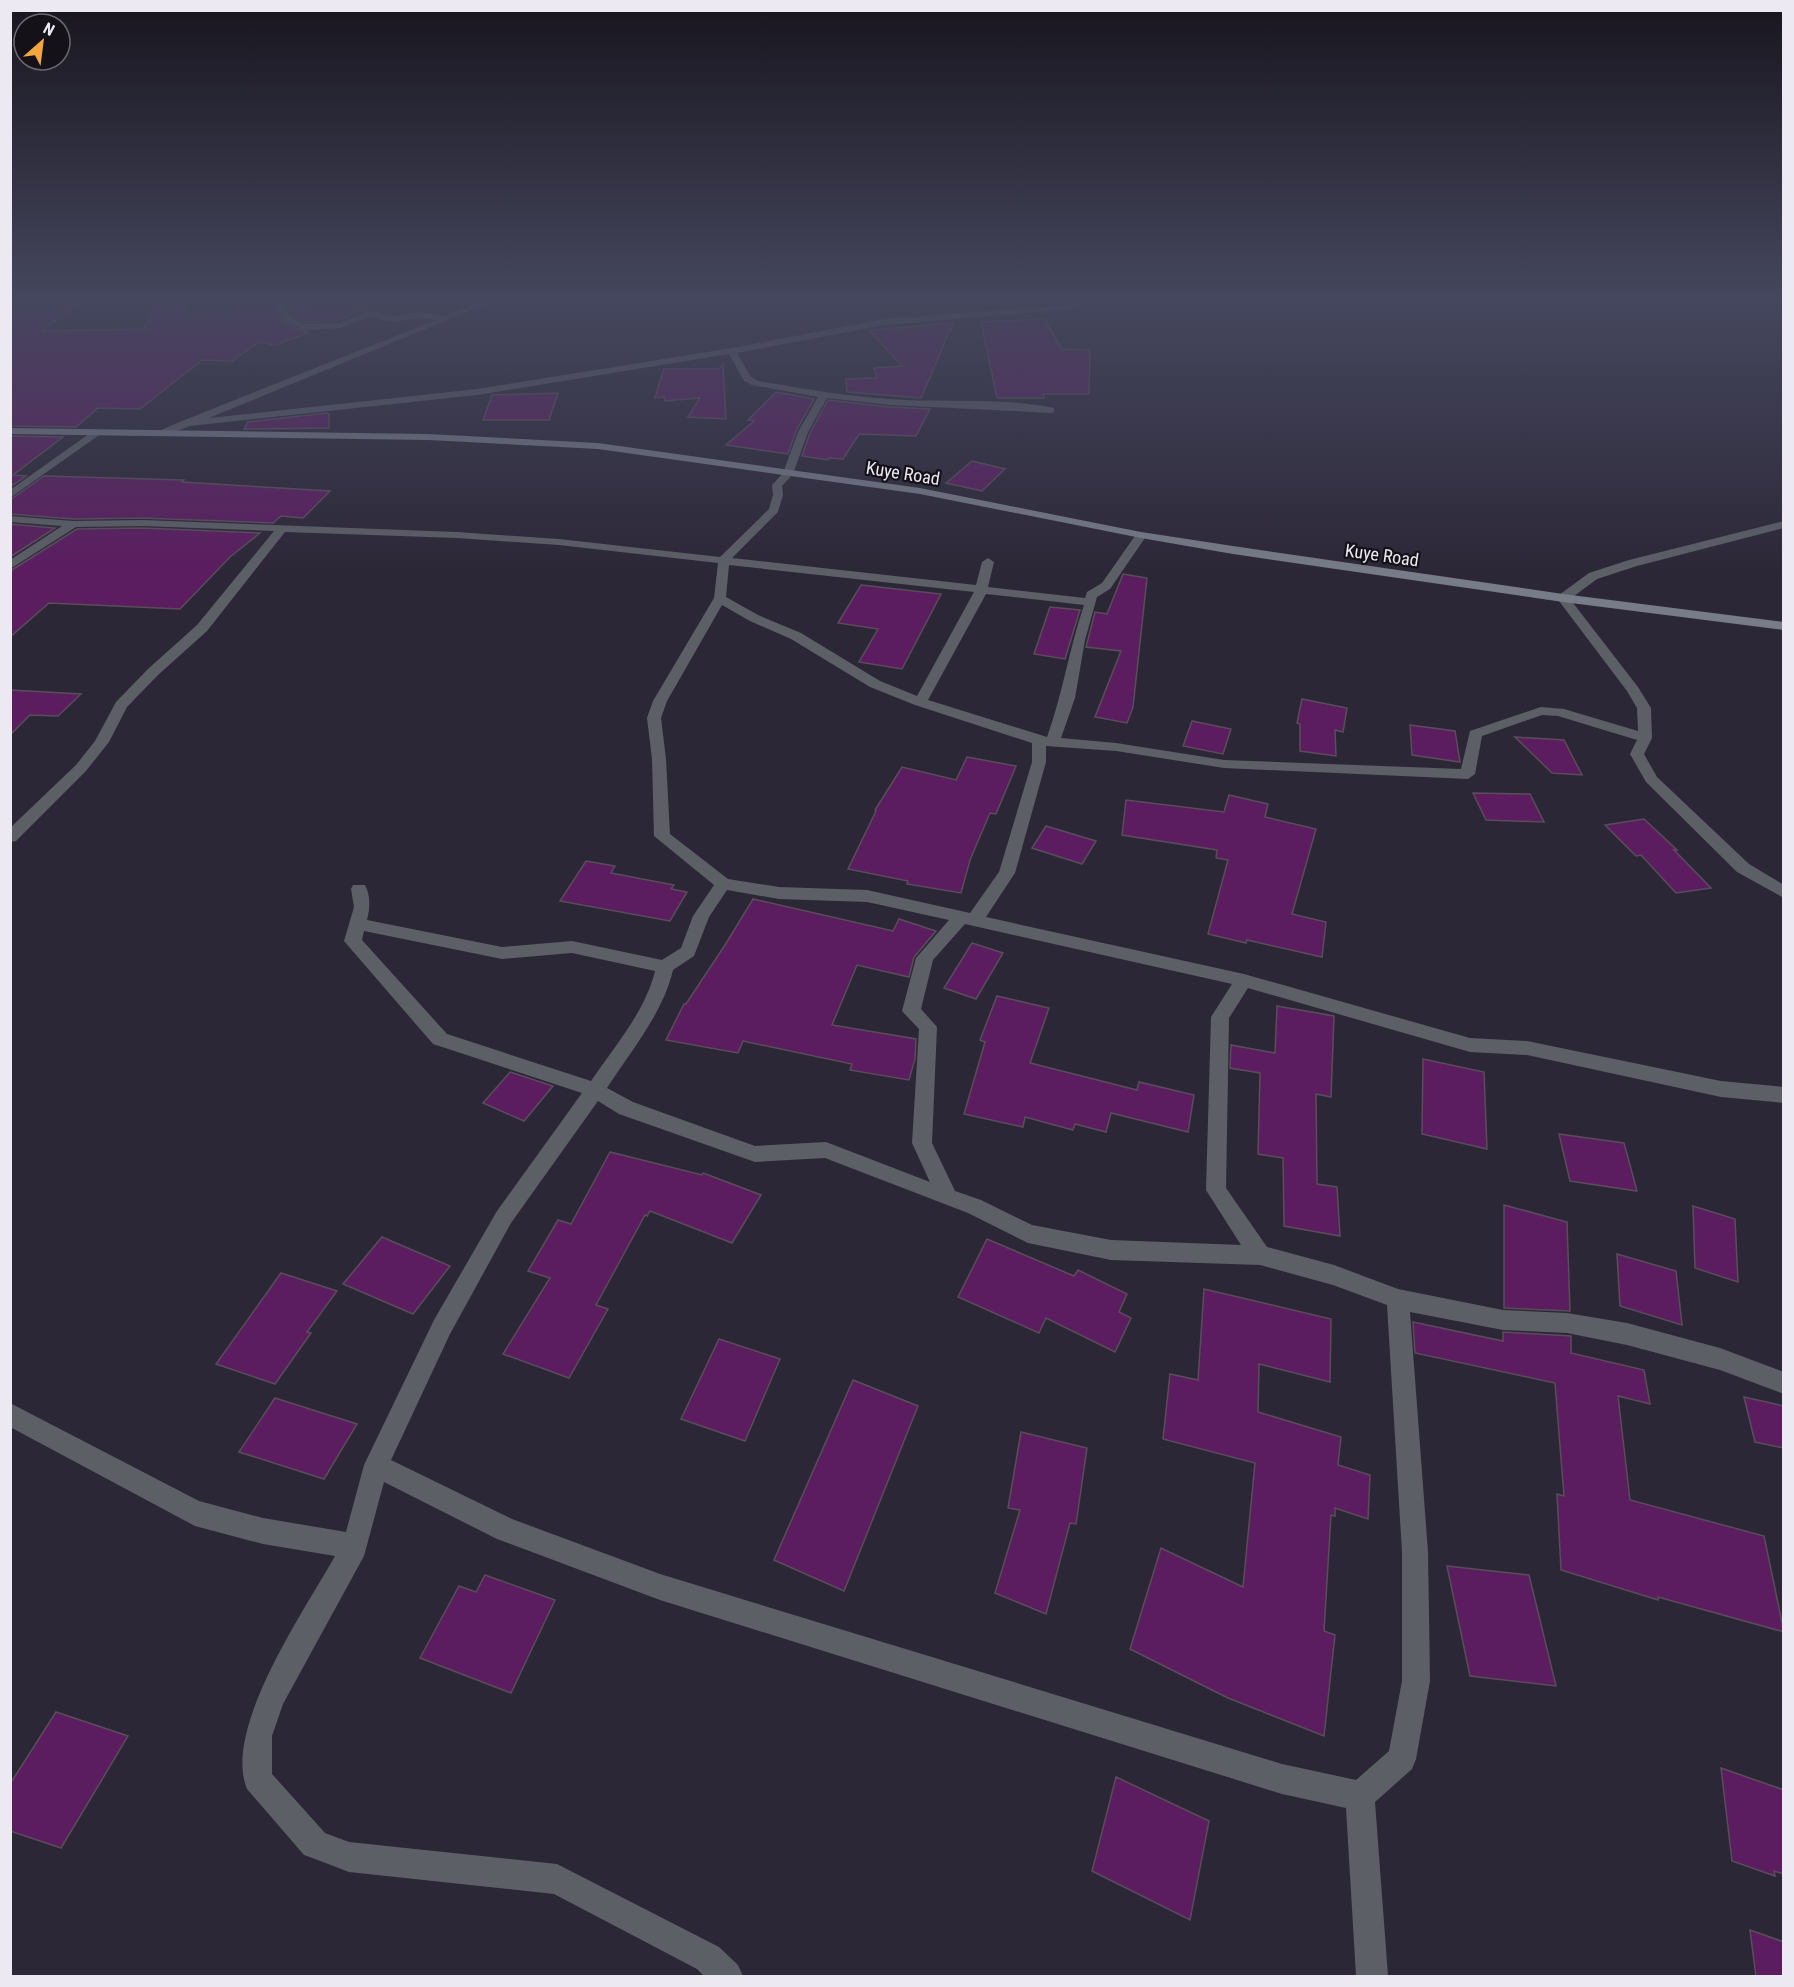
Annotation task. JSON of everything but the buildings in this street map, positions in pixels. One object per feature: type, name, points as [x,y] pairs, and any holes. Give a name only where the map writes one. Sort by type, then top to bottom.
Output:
[{"type":"street","points":[[165,432],[272,389]]},
{"type":"street","points":[[186,423],[497,389]]},
{"type":"street","points":[[788,389],[890,402],[1051,410]]},
{"type":"street","points":[[824,395],[803,432],[790,461],[788,474],[777,485],[778,495],[774,510],[724,560],[720,598],[660,701],[654,718],[659,759],[662,836],[723,884],[779,892],[867,896],[1244,980],[1436,1034],[1465,1046],[1495,1049],[1527,1048],[1721,1089],[1784,1095]]},
{"type":"street","name":"Kuye Road","points":[[10,431],[513,440],[598,446],[920,491],[1141,535],[1563,598],[1784,626]]},
{"type":"street","points":[[10,495],[97,433]]},
{"type":"street","points":[[10,519],[73,524],[142,523],[457,535],[559,542],[1091,602]]},
{"type":"street","points":[[10,566],[73,524]]},
{"type":"street","points":[[1784,524],[1633,563],[1593,576],[1563,598],[1633,690],[1644,708],[1645,738],[1637,754],[1651,779],[1743,868],[1784,893]]},
{"type":"street","points":[[10,837],[81,768],[102,741],[121,705],[153,672],[202,628],[281,530]]},
{"type":"street","points":[[948,1198],[922,1143],[927,1028],[910,1011],[925,958],[969,917],[1007,873],[1046,741],[1068,698],[1079,640],[1091,602],[1091,595],[1106,586],[1141,535]]},
{"type":"street","points":[[920,702],[981,591],[988,562]]},
{"type":"street","points":[[720,598],[754,618],[796,636],[875,684],[920,702],[1046,741],[1116,747],[1224,764],[1468,774],[1475,734],[1540,711],[1559,712],[1645,738]]},
{"type":"street","points":[[723,884],[701,916],[688,952],[665,968],[660,987],[642,1020],[504,1217],[442,1327],[376,1465],[355,1547],[271,1698],[258,1736],[257,1779],[315,1844],[349,1857],[557,1879],[708,1958],[727,1977]]},
{"type":"street","points":[[360,889],[363,907],[353,941],[440,1040],[595,1090],[626,1108],[755,1154],[826,1150],[974,1206],[1028,1234],[1111,1250],[1260,1255],[1334,1275],[1398,1299],[1503,1320],[1567,1323],[1627,1334],[1720,1359],[1784,1383]]},
{"type":"street","points":[[358,924],[502,953],[572,947],[665,968]]},
{"type":"street","points":[[1244,980],[1220,1017],[1216,1190],[1260,1255]]},
{"type":"street","points":[[1360,1796],[1402,1759],[1416,1681],[1415,1552],[1398,1299]]},
{"type":"street","points":[[12,1416],[195,1513],[262,1531],[355,1547]]},
{"type":"street","points":[[376,1465],[506,1530],[660,1587],[1281,1779],[1360,1796]]},
{"type":"street","points":[[1360,1796],[1372,1977]]}]
